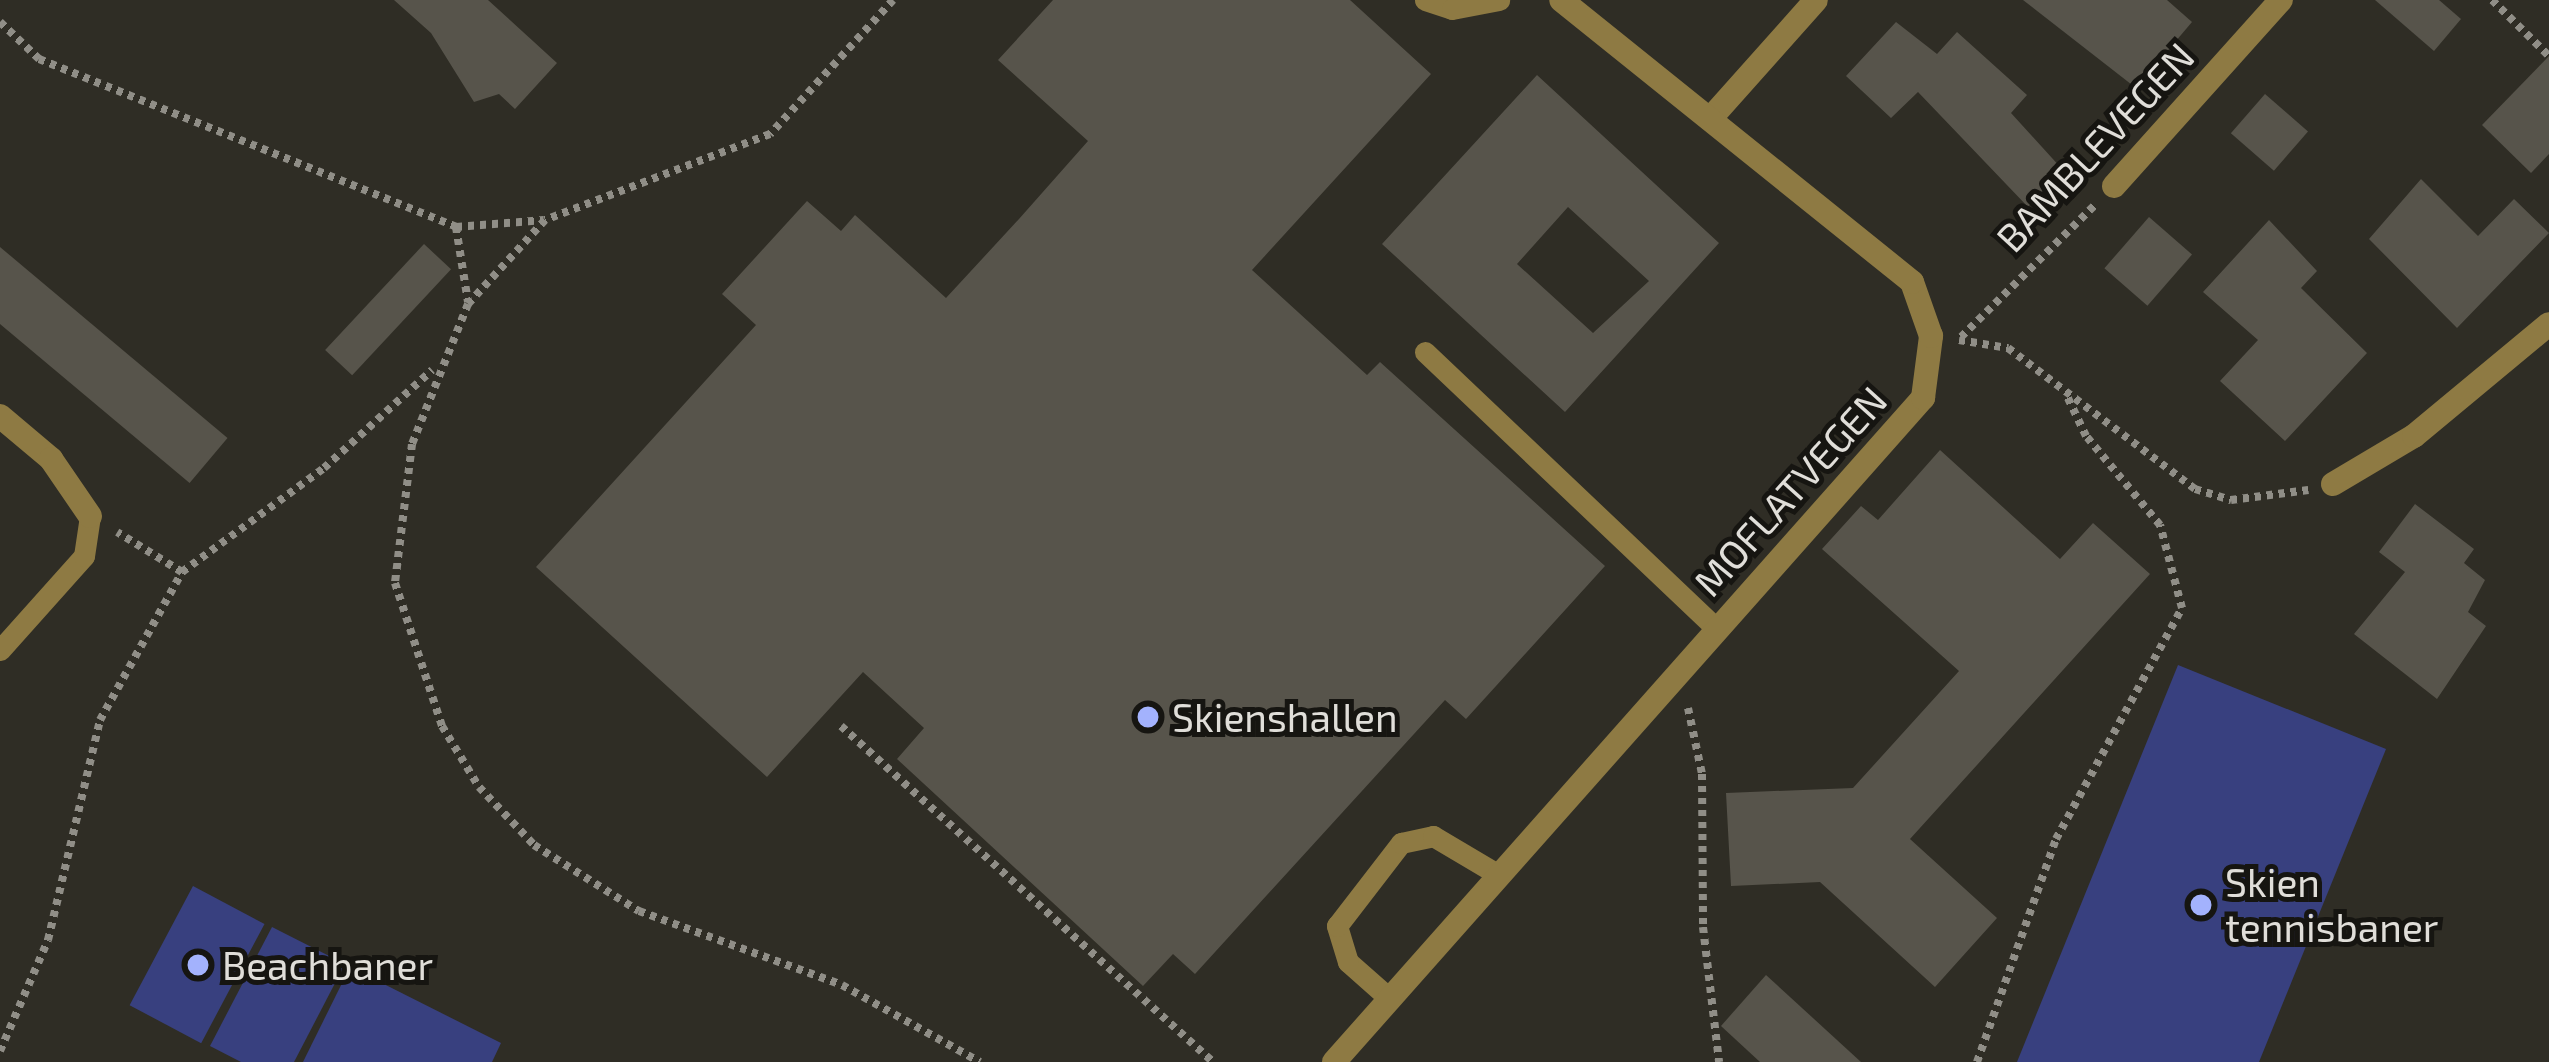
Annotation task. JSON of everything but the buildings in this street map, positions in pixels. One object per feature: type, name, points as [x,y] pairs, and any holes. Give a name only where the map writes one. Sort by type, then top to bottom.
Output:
[{"type":"street","name":"MOFLATVEGEN","points":[[1334,1062],[1715,627],[1923,398],[1931,336],[1912,282],[1562,0]]},
{"type":"street","points":[[1710,119],[1816,0]]},
{"type":"street","name":"BAMBLEVEGEN","points":[[2114,186],[2281,0]]},
{"type":"street","points":[[2333,484],[2414,436],[2549,324]]},
{"type":"street","points":[[0,416],[51,459],[90,516]]},
{"type":"lane","points":[[1425,0],[1452,9],[1499,0]]},
{"type":"lane","points":[[1425,352],[1715,627]]},
{"type":"lane","points":[[0,650],[83,556],[90,516]]},
{"type":"lane","points":[[1390,999],[1337,940],[1343,910],[1401,843],[1433,836],[1498,875]]},
{"type":"path","points":[[0,22],[39,59],[456,227],[545,220],[770,134],[893,0]]},
{"type":"path","points":[[2492,0],[2549,56]]},
{"type":"path","name":"BAMBLEVEGEN","points":[[2066,394],[2008,348],[1958,340],[2114,186]]},
{"type":"path","points":[[545,220],[469,304],[436,366],[399,502],[395,583],[427,693],[478,787],[590,886],[842,985],[980,1062]]},
{"type":"path","points":[[456,227],[469,304]]},
{"type":"path","points":[[0,1051],[48,940],[100,720],[182,572],[324,469],[436,366]]},
{"type":"path","points":[[2066,394],[2195,489],[2231,500],[2333,484]]},
{"type":"path","points":[[1977,1062],[2056,839],[2182,608],[2160,524],[2086,436],[2066,394]]},
{"type":"path","points":[[90,516],[182,572]]},
{"type":"path","points":[[1676,672],[1702,774],[1703,927],[1719,1062]]},
{"type":"path","points":[[841,726],[1213,1062]]},
{"type":"shaded area","name":"Skien tennisbaner","points":[[2178,665],[2386,749],[2259,1062],[2017,1062]]},
{"type":"shaded area","name":"Beachbaner","points":[[193,886],[265,924],[201,1043],[130,1005]]},
{"type":"shaded area","name":"Beachbaner","points":[[272,927],[345,964],[294,1062],[241,1062],[210,1046]]},
{"type":"shaded area","name":"Beachbaner","points":[[350,967],[501,1043],[492,1062],[303,1062]]},
{"type":"place","name":"Skienshallen","points":[[1148,717]]},
{"type":"place","name":"Skien tennisbaner","points":[[2201,905]]},
{"type":"place","name":"Beachbaner","points":[[198,965]]}]
